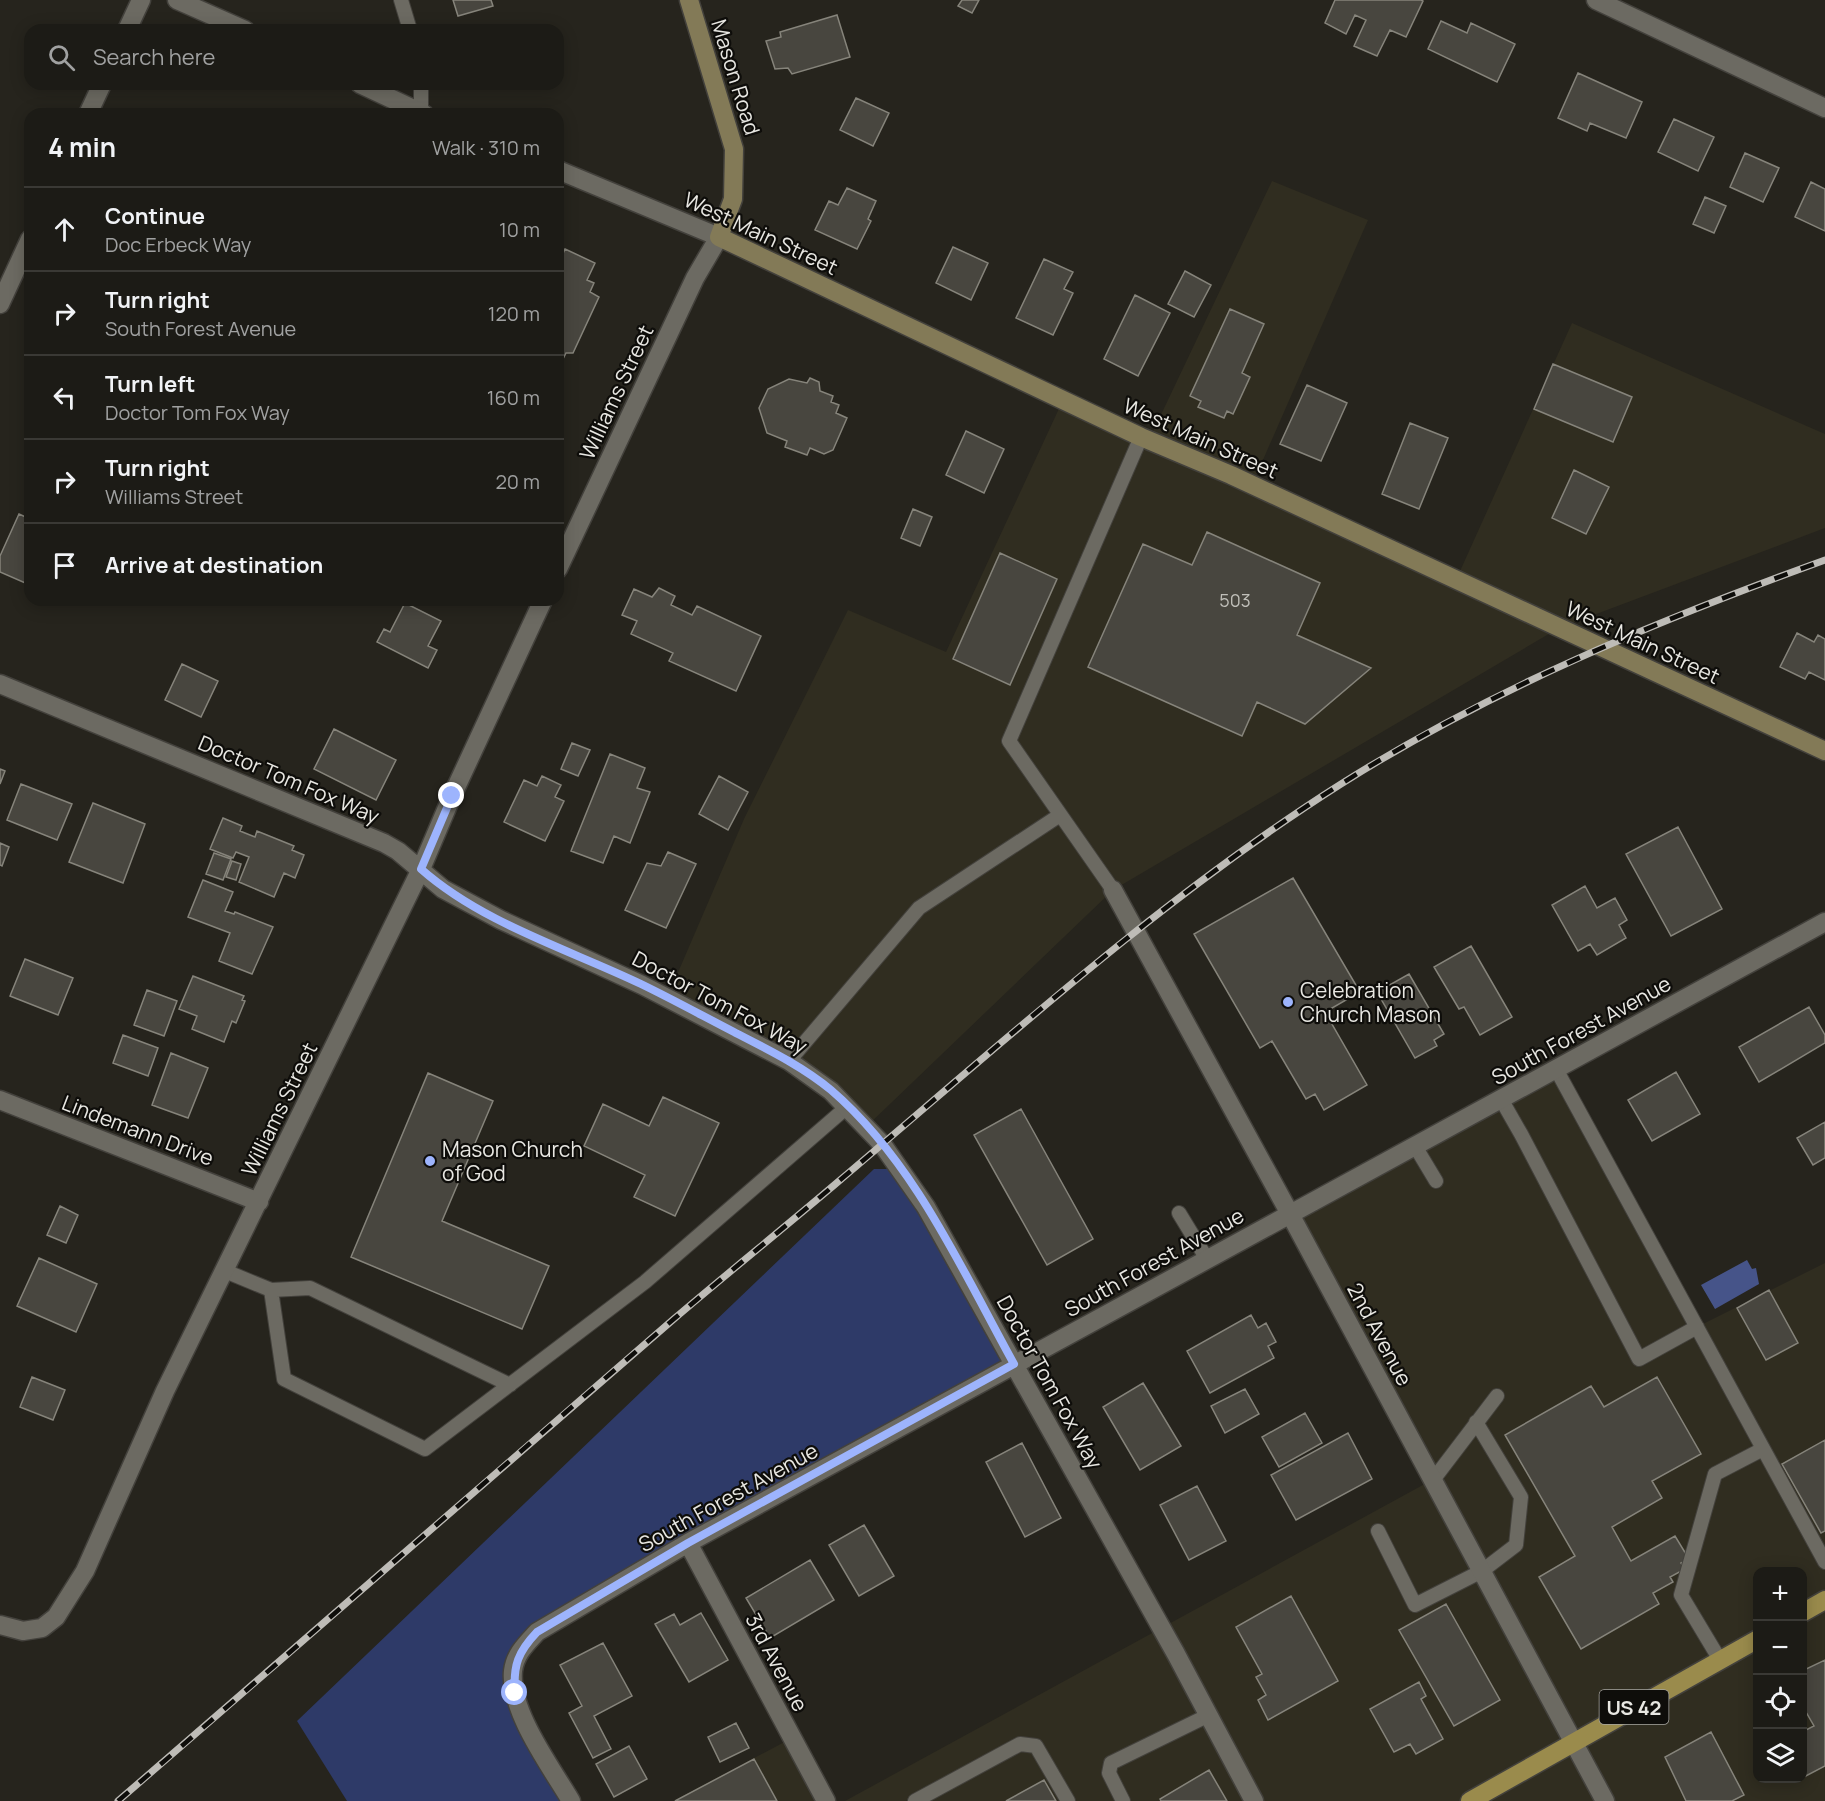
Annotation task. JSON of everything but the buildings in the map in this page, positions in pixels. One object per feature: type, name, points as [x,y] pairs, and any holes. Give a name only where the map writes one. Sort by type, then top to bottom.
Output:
[{"type":"main road","name":"Mason Road","points":[[689,0],[734,149],[733,199],[719,237]]},
{"type":"main road","name":"West Main Street","points":[[719,237],[1141,437],[1231,475],[1825,751]]},
{"type":"main road","points":[[1807,1611],[1825,1600]]},
{"type":"main road","name":"US 42","points":[[1470,1801],[1753,1642]]},
{"type":"street","points":[[130,24],[141,0]]},
{"type":"street","points":[[177,0],[231,24]]},
{"type":"street","points":[[1596,0],[1825,108]]},
{"type":"street","points":[[91,108],[99,90]]},
{"type":"street","points":[[372,90],[410,108]]},
{"type":"street","name":"West Main Street","points":[[564,172],[719,237]]},
{"type":"street","name":"Williams Street","points":[[564,556],[694,278],[719,237]]},
{"type":"street","points":[[0,304],[24,252]]},
{"type":"street","name":"Williams Street","points":[[0,1625],[23,1631],[42,1628],[56,1617],[85,1571],[165,1391],[421,869],[452,796],[540,606]]},
{"type":"street","name":"Doctor Tom Fox Way","points":[[0,684],[384,843],[421,869],[444,889],[501,920],[642,985],[789,1061],[831,1090],[882,1144],[926,1207],[1200,1698],[1254,1801]]},
{"type":"street","name":"2nd Avenue","points":[[1113,890],[1605,1801]]},
{"type":"street","name":"South Forest Avenue","points":[[571,1801],[528,1727],[515,1693],[513,1671],[517,1658],[521,1648],[537,1632],[688,1543],[1825,922]]},
{"type":"street","name":"Lindemann Drive","points":[[0,1100],[259,1202]]},
{"type":"street","name":"3rd Avenue","points":[[688,1543],[826,1801]]},
{"type":"lane","points":[[401,0],[408,24]]},
{"type":"lane","points":[[422,90],[422,108]]},
{"type":"lane","points":[[1113,890],[1009,741],[1141,437]]},
{"type":"lane","points":[[789,1061],[919,908],[1060,814]]},
{"type":"lane","points":[[1556,1069],[1825,1562]]},
{"type":"lane","points":[[1500,1099],[1521,1134],[1639,1359],[1697,1327]]},
{"type":"lane","points":[[271,1290],[284,1379],[425,1449],[645,1282],[847,1107]]},
{"type":"lane","points":[[1415,1146],[1436,1180]]},
{"type":"lane","points":[[1179,1213],[1207,1259]]},
{"type":"lane","points":[[225,1271],[271,1290],[310,1288],[510,1385]]},
{"type":"lane","points":[[1433,1480],[1497,1395]]},
{"type":"lane","points":[[1378,1531],[1415,1605],[1482,1571],[1516,1545],[1521,1497],[1476,1422]]},
{"type":"lane","points":[[1720,1660],[1681,1595],[1715,1474],[1763,1449]]},
{"type":"lane","points":[[1123,1801],[1109,1773],[1111,1763],[1209,1715]]},
{"type":"lane","points":[[915,1801],[934,1797],[1027,1743],[1036,1746],[1068,1801]]},
{"type":"shaded area","points":[[1272,181],[1368,220],[1252,485],[1456,580],[1572,323],[1825,434],[1825,528],[1559,628],[1113,890],[866,1127],[831,1091],[667,998],[744,819],[848,610],[946,652],[1063,400],[1149,440]]},
{"type":"shaded area","points":[[1556,1069],[1697,1327],[1825,1263],[1825,1801],[845,1801],[1432,1480],[1290,1214]]},
{"type":"shaded area","points":[[874,1169],[901,1169],[1014,1364],[521,1648],[515,1693],[571,1801],[347,1801],[297,1721]]},
{"type":"shaded area","points":[[1747,1260],[1752,1269],[1756,1268],[1759,1284],[1715,1309],[1701,1285]]},
{"type":"shaded area","points":[[792,1738],[826,1801],[673,1801]]},
{"type":"railway","points":[[118,1801],[675,1318],[1022,1025],[1146,923],[1274,828],[1399,749],[1517,687],[1638,632],[1825,560]]},
{"type":"place","name":"Celebration Church Mason","points":[[1288,1002]]},
{"type":"place","name":"Mason Church of God","points":[[430,1161]]},
{"type":"route","points":[[452,796],[421,869],[444,889],[501,920],[642,985],[789,1061],[831,1090],[882,1144],[901,1169],[926,1207],[1014,1364],[688,1543],[537,1632],[521,1648],[517,1658],[513,1671],[515,1693]]}]
